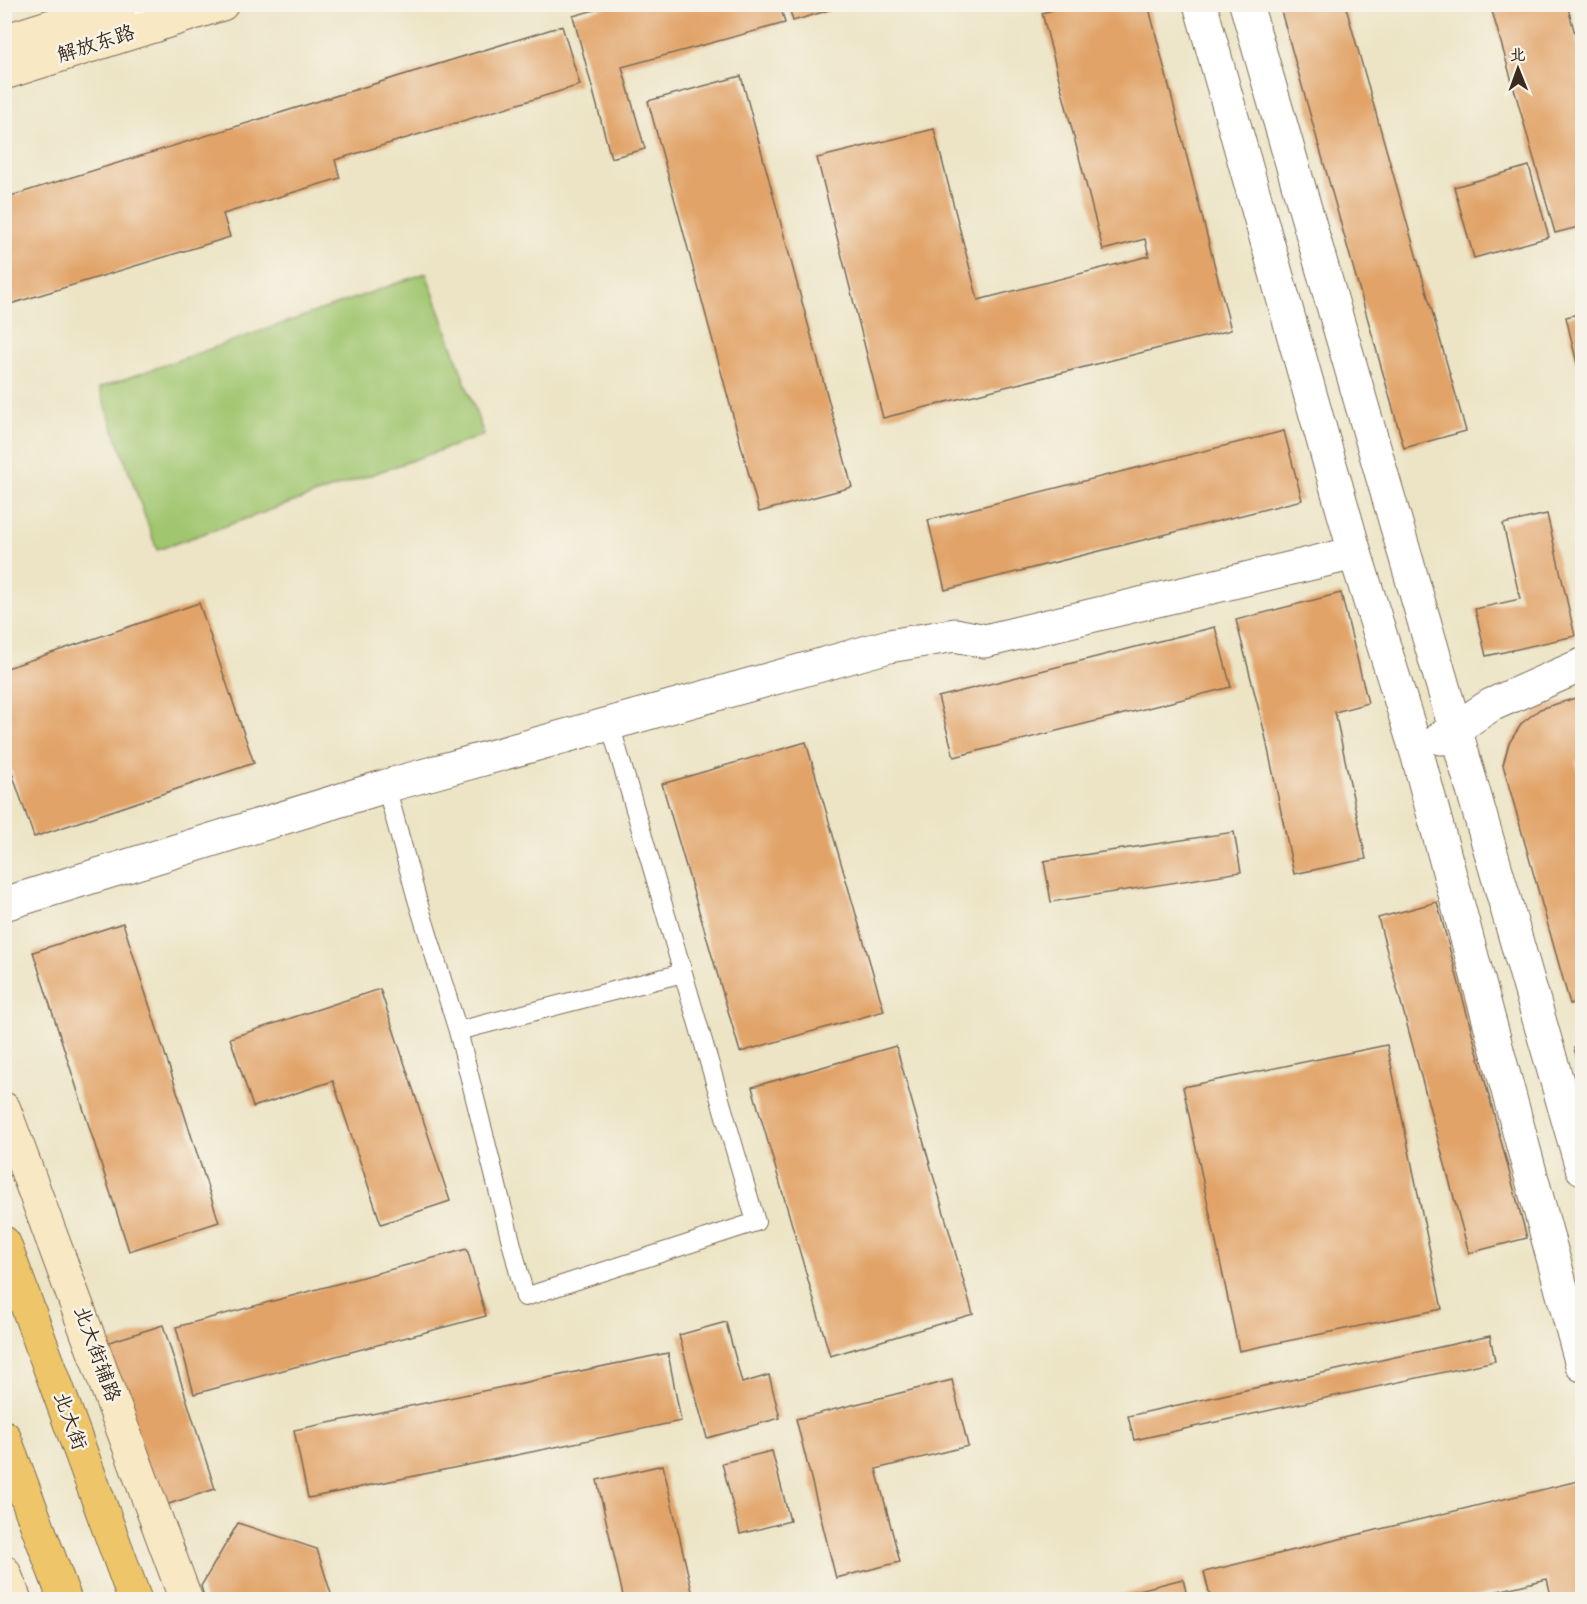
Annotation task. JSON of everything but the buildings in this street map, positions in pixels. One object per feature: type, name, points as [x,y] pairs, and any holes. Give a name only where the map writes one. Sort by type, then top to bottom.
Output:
[{"type":"main road","name":"北大街","points":[[4,1243],[135,1599]]},
{"type":"main road","points":[[4,1437],[65,1599]]},
{"type":"street","name":"解放东路","points":[[4,42],[121,4]]},
{"type":"street","name":"解放东路","points":[[4,73],[150,15],[222,4]]},
{"type":"street","points":[[1200,4],[1354,553],[1417,753],[1582,1365]]},
{"type":"street","points":[[1246,4],[1458,728],[1582,1168]]},
{"type":"street","points":[[4,904],[387,786],[889,646],[955,635],[985,641],[1354,553]]},
{"type":"street","points":[[1417,753],[1491,705],[1582,665]]},
{"type":"street","name":"北大街辅路","points":[[4,1109],[186,1599]]},
{"type":"street","points":[[4,1572],[15,1599]]},
{"type":"lane","points":[[387,786],[417,899],[458,1031],[525,1297],[756,1222],[610,724]]},
{"type":"lane","points":[[458,1031],[683,973]]},
{"type":"green space","points":[[426,273],[484,435],[157,550],[99,388]]}]
